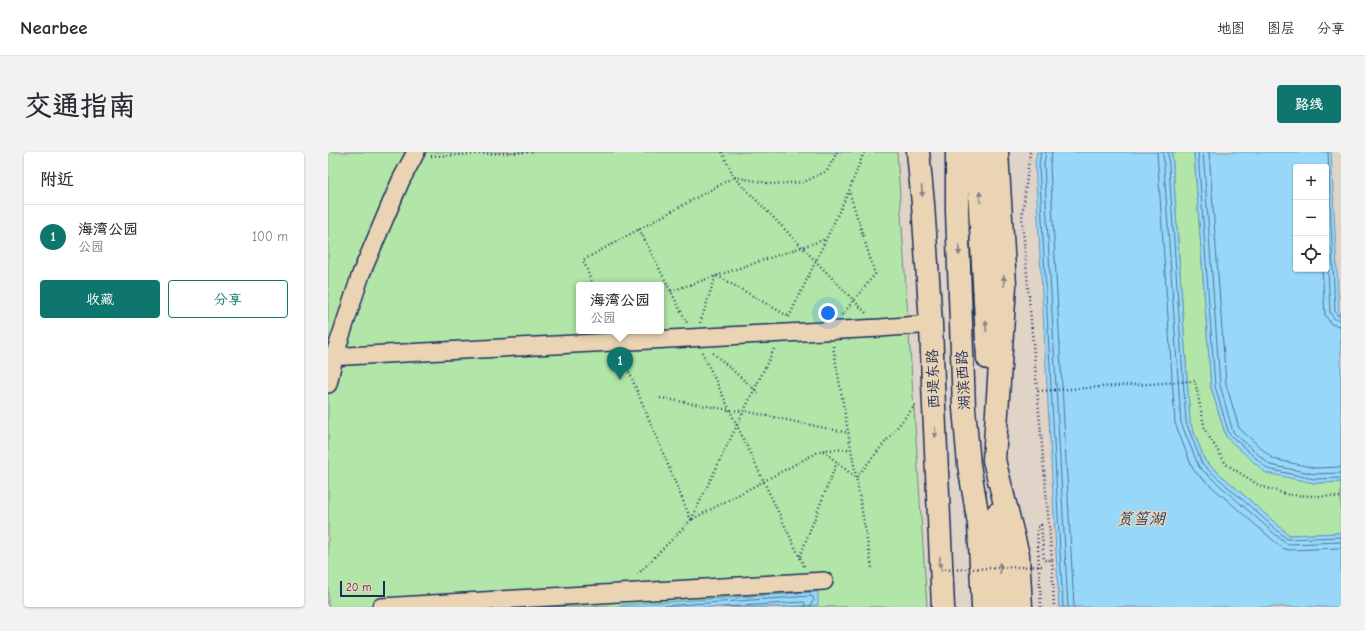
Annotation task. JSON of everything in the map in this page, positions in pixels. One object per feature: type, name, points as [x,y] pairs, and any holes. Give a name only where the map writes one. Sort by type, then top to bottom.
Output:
[{"type":"main road","name":"西堤东路","points":[[918,152],[931,324],[943,607]]},
{"type":"main road","points":[[950,152],[957,211]]},
{"type":"main road","name":"湖滨西路","points":[[957,152],[957,211],[964,408],[969,464],[979,524],[983,607]]},
{"type":"main road","name":"湖滨西路","points":[[977,152],[1002,607]]},
{"type":"main road","points":[[997,152],[1005,285],[994,460],[1018,555],[1021,607]]},
{"type":"main road","points":[[969,464],[969,607]]},
{"type":"street","points":[[328,384],[331,357],[361,274],[414,155]]},
{"type":"street","points":[[331,357],[781,334],[931,324]]},
{"type":"street","points":[[381,607],[818,581]]},
{"type":"path","points":[[414,155],[532,152]]},
{"type":"path","points":[[722,152],[734,177],[880,328]]},
{"type":"path","points":[[592,282],[583,260],[734,177],[772,184],[804,182],[827,171],[837,152]]},
{"type":"path","points":[[691,520],[849,191],[864,152]]},
{"type":"path","points":[[1030,152],[1022,218],[1052,560],[1054,607]]},
{"type":"path","points":[[849,191],[875,274],[830,331],[872,568]]},
{"type":"path","points":[[640,229],[695,338],[800,556],[818,581]]},
{"type":"path","points":[[671,291],[801,246],[826,239]]},
{"type":"path","points":[[716,275],[789,317],[796,319]]},
{"type":"path","points":[[617,342],[691,520]]},
{"type":"path","points":[[1038,391],[1195,381],[1205,430],[1226,464],[1260,486],[1289,495],[1341,497]]},
{"type":"path","points":[[856,478],[933,383]]},
{"type":"path","points":[[660,398],[744,411],[848,433]]},
{"type":"path","points":[[619,593],[691,520],[822,450],[851,449]]},
{"type":"path","points":[[822,450],[856,478]]},
{"type":"path","points":[[800,556],[837,462]]},
{"type":"path","points":[[1041,607],[1037,528],[1041,525],[1044,560],[1052,560]]},
{"type":"path","points":[[941,570],[1044,566]]},
{"type":"green space","points":[[328,152],[897,152],[927,607],[328,607]]},
{"type":"green space","points":[[1172,152],[1194,152],[1211,387],[1226,437],[1314,483],[1341,482],[1341,533],[1289,535],[1205,461],[1190,422]]},
{"type":"water","name":"筼筜湖","points":[[1037,152],[1172,152],[1190,422],[1205,461],[1289,535],[1341,533],[1341,607],[1059,607],[1035,163]]},
{"type":"water","points":[[1194,152],[1331,152],[1341,352],[1341,482],[1314,483],[1266,473],[1226,437],[1211,387]]},
{"type":"water","points":[[818,592],[818,605],[781,607],[621,607],[621,605]]},
{"type":"place","name":"海湾公园","points":[[620,380]]}]
